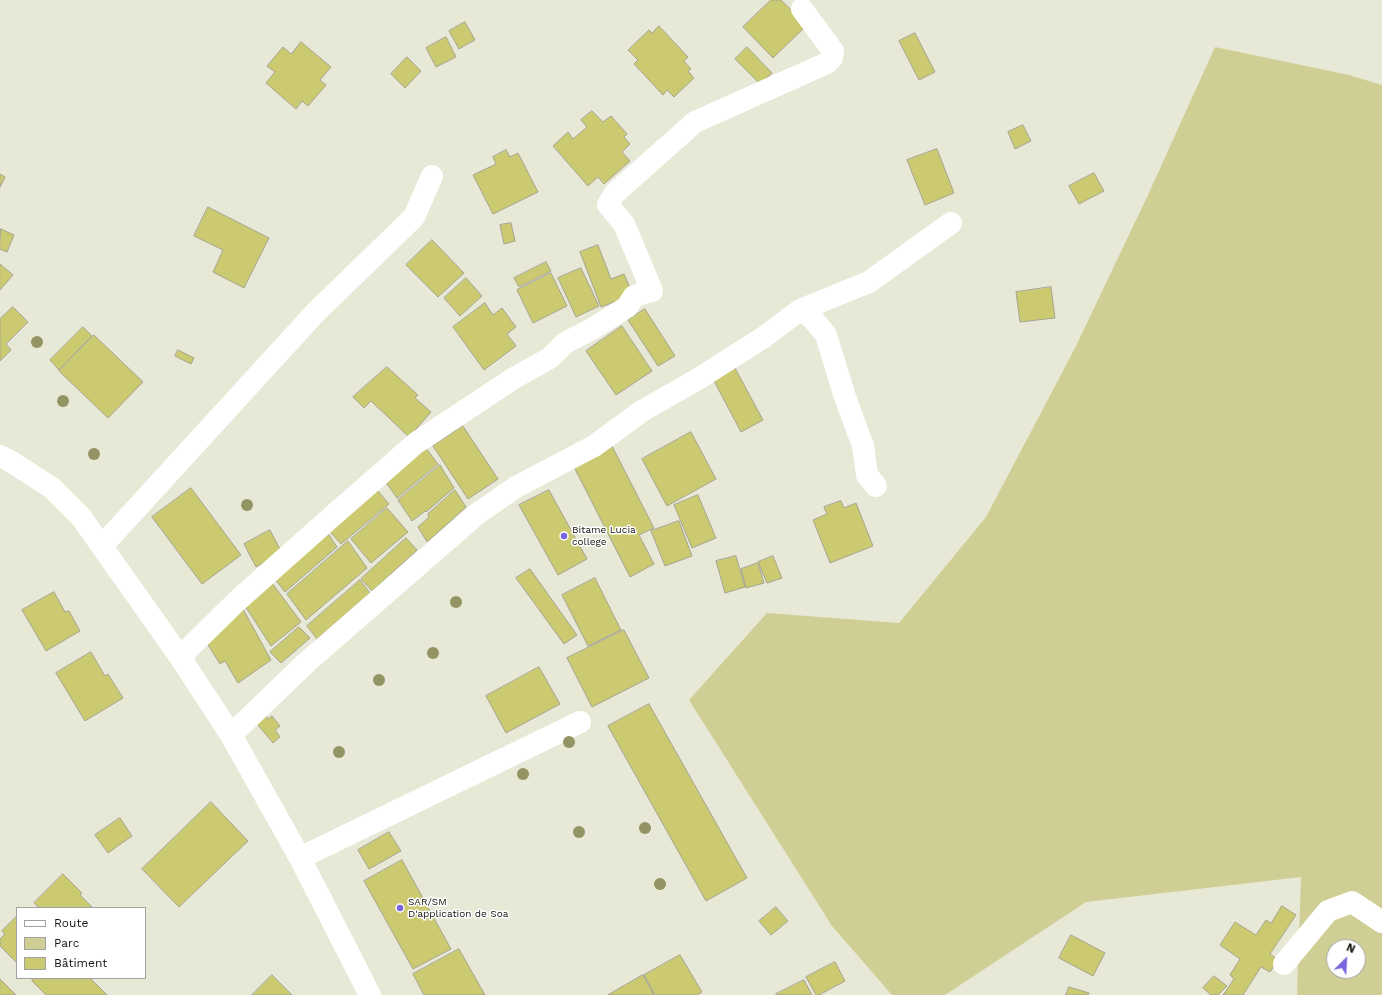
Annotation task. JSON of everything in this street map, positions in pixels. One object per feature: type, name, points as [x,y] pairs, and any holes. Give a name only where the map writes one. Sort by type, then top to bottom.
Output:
[{"type":"street","points":[[180,657],[237,601],[416,443],[514,378],[550,358],[565,343],[592,329],[627,307],[634,296],[652,291],[624,224],[608,205],[614,194],[695,122],[827,63],[832,58],[833,51],[802,9]]},
{"type":"street","points":[[102,546],[316,312],[414,217],[432,176]]},
{"type":"street","points":[[231,735],[307,662],[477,514],[516,487],[594,446],[642,411],[698,379],[764,337],[800,310],[869,282],[951,223]]},
{"type":"street","points":[[800,310],[812,318],[826,335],[845,397],[863,446],[867,475],[876,486]]},
{"type":"street","points":[[0,456],[52,488],[81,517],[180,657],[231,735],[300,858],[370,995]]},
{"type":"street","points":[[300,858],[580,722]]},
{"type":"street","points":[[1284,964],[1328,911],[1352,902],[1382,922]]},
{"type":"green space","points":[[1215,47],[1349,75],[1382,85],[1382,995],[1297,995],[1301,877],[1086,902],[945,995],[892,995],[832,926],[689,700],[767,613],[899,623],[986,517],[1075,348],[1148,195]]},
{"type":"building","points":[[771,0],[781,0],[807,25],[773,58],[743,27]]},
{"type":"building","points":[[465,22],[475,40],[459,49],[449,31]]},
{"type":"building","points":[[659,26],[688,57],[684,61],[691,69],[688,71],[694,78],[674,97],[667,90],[663,95],[634,64],[638,60],[628,50],[649,30],[652,33]]},
{"type":"building","points":[[915,33],[935,72],[919,80],[899,41]]},
{"type":"building","points":[[446,37],[456,57],[436,67],[426,48]]},
{"type":"building","points":[[301,42],[331,67],[320,80],[326,85],[308,106],[302,101],[296,109],[266,83],[275,72],[267,66],[283,47],[291,54]]},
{"type":"building","points":[[747,47],[772,73],[760,84],[735,59]]},
{"type":"building","points":[[407,57],[421,71],[405,88],[391,74]]},
{"type":"building","points":[[592,111],[603,122],[611,116],[627,134],[624,137],[630,144],[622,152],[630,161],[604,184],[598,177],[588,186],[553,146],[568,132],[573,139],[587,127],[581,120]]},
{"type":"building","points":[[1023,125],[1031,141],[1015,149],[1008,132]]},
{"type":"building","points":[[937,149],[954,193],[925,205],[907,160]]},
{"type":"building","points":[[506,150],[510,157],[518,153],[538,192],[493,214],[473,175],[496,164],[493,157]]},
{"type":"building","points":[[1094,173],[1104,191],[1079,204],[1069,186]]},
{"type":"building","points":[[0,174],[5,177],[0,187]]},
{"type":"building","points":[[208,207],[269,238],[244,288],[213,272],[223,250],[194,236]]},
{"type":"building","points":[[511,223],[515,241],[504,244],[500,225]]},
{"type":"building","points":[[1,229],[14,235],[7,252],[0,249]]},
{"type":"building","points":[[432,240],[464,273],[438,297],[406,265]]},
{"type":"building","points":[[598,245],[611,279],[624,274],[633,295],[601,307],[580,252]]},
{"type":"building","points":[[546,262],[551,271],[519,287],[514,278]]},
{"type":"building","points":[[0,264],[13,275],[0,290]]},
{"type":"building","points":[[581,268],[599,306],[576,317],[558,278]]},
{"type":"building","points":[[551,273],[567,306],[533,323],[517,290]]},
{"type":"building","points":[[466,278],[482,296],[460,316],[444,298]]},
{"type":"building","points":[[1051,287],[1055,318],[1020,322],[1016,292]]},
{"type":"building","points":[[485,303],[493,315],[502,308],[516,327],[507,334],[516,346],[484,370],[453,327]]},
{"type":"building","points":[[13,307],[28,322],[6,344],[11,350],[0,361],[0,319]]},
{"type":"building","points":[[645,309],[675,356],[658,366],[628,320]]},
{"type":"building","points":[[622,326],[652,371],[616,395],[586,351]]},
{"type":"building","points":[[83,327],[92,336],[59,370],[50,360]]},
{"type":"building","points":[[94,335],[143,382],[108,418],[59,371]]},
{"type":"building","points":[[178,350],[194,358],[191,364],[175,356]]},
{"type":"building","points":[[387,367],[418,395],[415,398],[431,412],[409,437],[371,401],[364,408],[353,397]]},
{"type":"building","points":[[735,368],[763,420],[741,432],[713,379]]},
{"type":"building","points":[[463,426],[498,479],[468,499],[433,446]]},
{"type":"building","points":[[691,432],[716,479],[667,506],[642,459]]},
{"type":"building","points":[[611,444],[654,528],[639,535],[654,564],[630,577],[572,463]]},
{"type":"building","points":[[425,447],[438,464],[397,498],[385,481]]},
{"type":"building","points":[[440,465],[454,488],[426,512],[425,511],[412,521],[398,500]]},
{"type":"building","points":[[191,488],[241,555],[202,584],[152,517]]},
{"type":"building","points":[[377,490],[389,504],[341,544],[329,531]]},
{"type":"building","points":[[455,490],[466,507],[427,542],[418,527],[429,517],[428,514]]},
{"type":"building","points":[[549,490],[587,559],[558,575],[519,505]]},
{"type":"building","points":[[698,495],[716,538],[692,548],[674,505]]},
{"type":"building","points":[[841,501],[844,508],[856,503],[873,546],[830,563],[813,520],[827,514],[824,507]]},
{"type":"building","points":[[387,508],[408,532],[371,563],[351,539]]},
{"type":"building","points":[[679,521],[692,556],[665,566],[651,531]]},
{"type":"building","points":[[270,530],[282,553],[256,567],[244,544]]},
{"type":"building","points":[[327,532],[337,547],[285,592],[274,578]]},
{"type":"building","points":[[406,538],[417,550],[372,591],[361,579]]},
{"type":"building","points":[[348,541],[367,568],[306,620],[287,594]]},
{"type":"building","points":[[736,556],[745,587],[725,593],[716,561]]},
{"type":"building","points":[[773,556],[782,578],[767,583],[758,562]]},
{"type":"building","points":[[758,563],[764,583],[746,588],[741,569]]},
{"type":"building","points":[[530,569],[577,635],[564,644],[516,578]]},
{"type":"building","points":[[595,578],[621,630],[588,646],[562,595]]},
{"type":"building","points":[[360,580],[370,593],[317,639],[307,626]]},
{"type":"building","points":[[272,583],[301,622],[271,646],[245,606]]},
{"type":"building","points":[[54,592],[65,612],[69,611],[80,631],[46,651],[22,610]]},
{"type":"building","points":[[243,609],[271,660],[238,683],[225,661],[220,664],[205,640]]},
{"type":"building","points":[[299,627],[310,638],[281,663],[270,652]]},
{"type":"building","points":[[624,630],[649,678],[592,707],[567,658]]},
{"type":"building","points":[[91,652],[105,676],[108,674],[123,698],[85,721],[56,673]]},
{"type":"building","points":[[539,667],[560,704],[506,733],[486,696]]},
{"type":"building","points":[[649,704],[747,878],[706,901],[608,726]]},
{"type":"building","points":[[262,712],[268,719],[272,716],[280,726],[275,730],[280,737],[273,743],[253,719]]},
{"type":"building","points":[[211,802],[248,841],[179,907],[142,869]]},
{"type":"building","points":[[120,818],[132,836],[108,853],[95,835]]},
{"type":"building","points":[[389,832],[401,851],[369,869],[358,850]]},
{"type":"building","points":[[402,860],[451,949],[413,969],[364,881]]},
{"type":"building","points":[[63,874],[82,893],[80,895],[92,907],[38,907],[34,903]]},
{"type":"building","points":[[1282,906],[1296,915],[1270,954],[1278,960],[1270,972],[1261,967],[1243,995],[1223,995],[1234,979],[1230,975],[1240,959],[1220,945],[1235,922],[1256,935],[1266,920],[1271,923]]},
{"type":"building","points":[[776,907],[788,921],[771,935],[759,921]]},
{"type":"building","points":[[16,917],[16,962],[0,946],[0,939],[5,934],[2,931]]},
{"type":"building","points":[[1071,935],[1105,953],[1093,976],[1059,958]]},
{"type":"building","points":[[459,949],[485,995],[424,995],[413,974]]},
{"type":"building","points":[[680,955],[702,992],[697,995],[655,995],[644,975]]},
{"type":"building","points":[[835,962],[845,981],[819,995],[816,995],[806,977]]},
{"type":"building","points":[[272,975],[292,995],[252,995]]},
{"type":"building","points":[[643,975],[654,995],[608,995]]},
{"type":"building","points":[[1214,976],[1227,986],[1218,995],[1211,995],[1203,988]]},
{"type":"building","points":[[0,979],[16,995],[0,995]]},
{"type":"building","points":[[33,979],[91,979],[107,995],[46,995],[32,981]]},
{"type":"building","points":[[804,980],[812,995],[776,995],[776,994]]},
{"type":"building","points":[[1069,987],[1089,993],[1088,995],[1066,995]]},
{"type":"place","name":"Bitame Lucia college","points":[[564,536]]},
{"type":"place","name":"SAR/SM D'application de Soa","points":[[400,908]]}]
